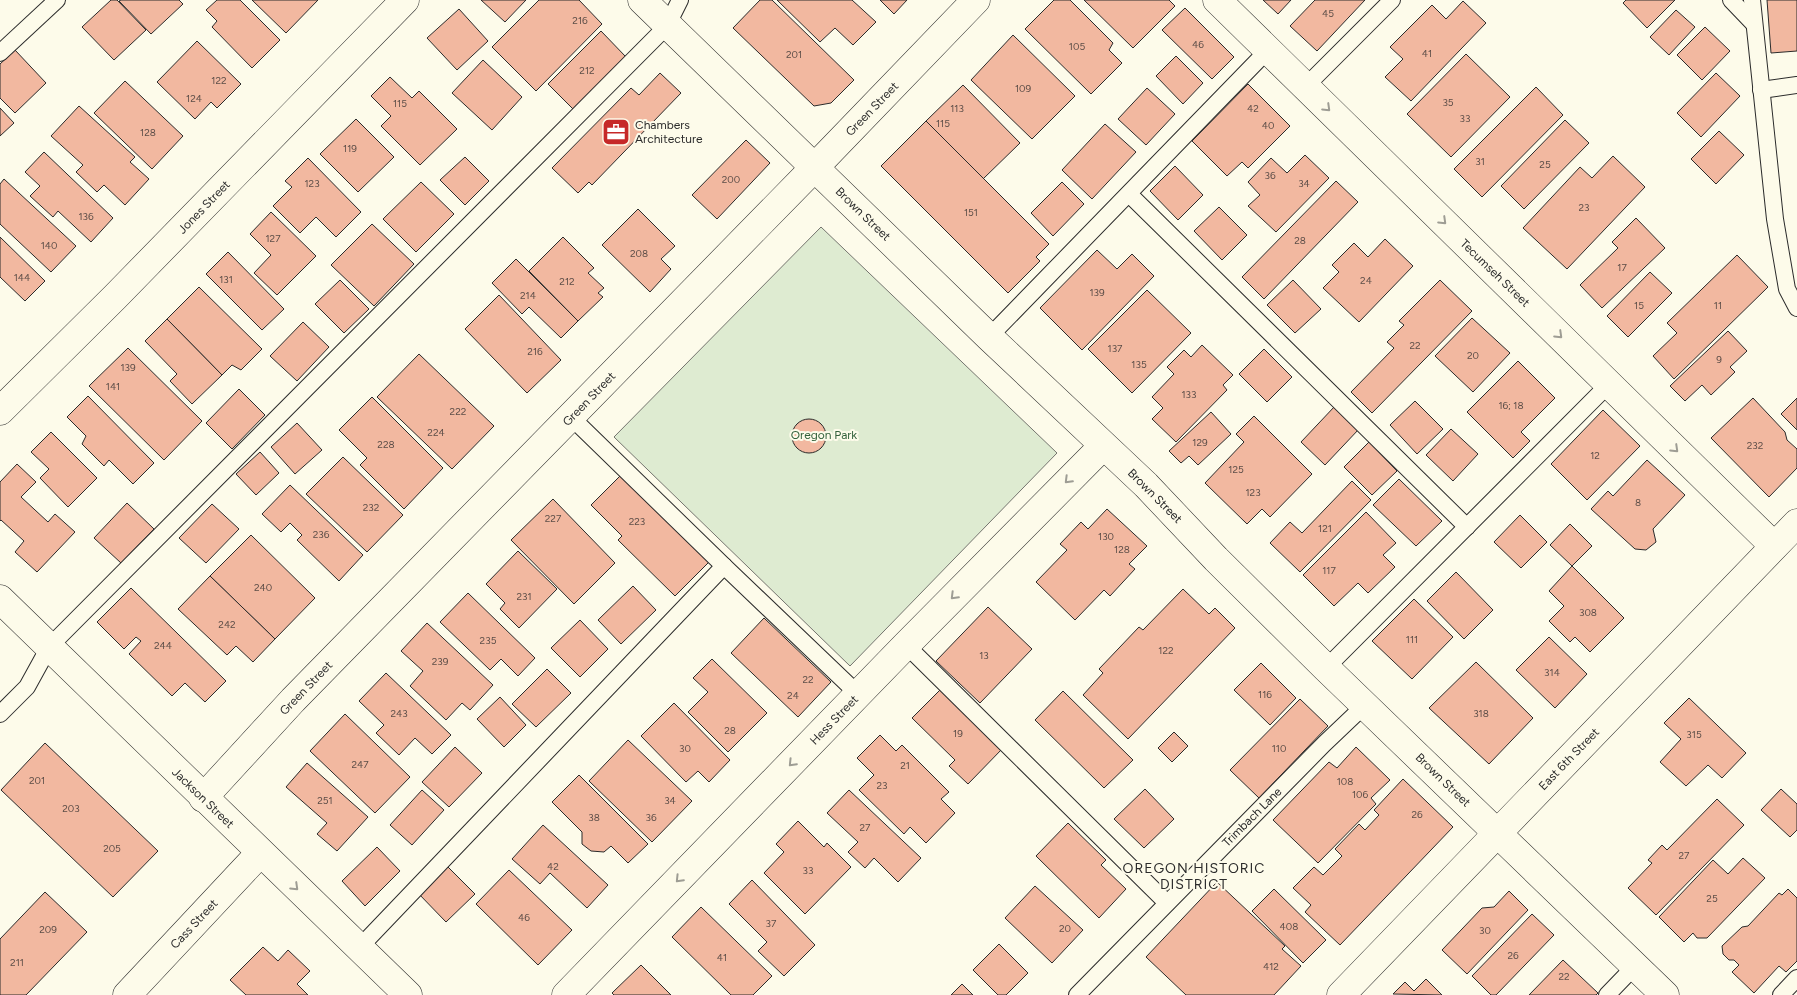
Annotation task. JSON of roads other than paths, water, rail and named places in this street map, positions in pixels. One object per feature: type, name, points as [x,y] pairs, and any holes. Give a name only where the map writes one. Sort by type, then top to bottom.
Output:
[{"type":"street","name":"Jones Street","points":[[0,411],[115,297],[405,0]]},
{"type":"street","name":"Brown Street","points":[[642,0],[1102,446],[1146,485],[1216,559],[1326,668],[1664,995]]},
{"type":"street","name":"Green Street","points":[[203,798],[300,693],[815,168],[976,0]]},
{"type":"street","name":"Tecumseh Street","points":[[1217,0],[1774,546]]},
{"type":"street","name":"Hess Street","points":[[566,995],[1102,446]]},
{"type":"street","name":"East 6th Street","points":[[1340,995],[1797,522]]},
{"type":"street","name":"Jackson Street","points":[[0,599],[408,995]]},
{"type":"street","name":"Cass Street","points":[[128,995],[260,853]]},
{"type":"lane","points":[[0,53],[57,0]]},
{"type":"lane","points":[[0,714],[27,687],[49,647],[667,26],[680,0]]},
{"type":"lane","points":[[1305,86],[1392,0]]},
{"type":"lane","points":[[1731,0],[1754,24]]},
{"type":"lane","points":[[1752,0],[1775,218],[1787,289],[1797,308]]},
{"type":"lane","points":[[989,337],[1268,50]]},
{"type":"lane","points":[[1761,90],[1797,85]]},
{"type":"lane","points":[[1129,194],[1467,527]]},
{"type":"lane","points":[[1326,668],[1609,384]]},
{"type":"lane","points":[[571,417],[858,694]]},
{"type":"lane","points":[[359,948],[724,566]]},
{"type":"lane","points":[[906,645],[1167,903]]},
{"type":"lane","name":"Trimbach Lane","points":[[1077,995],[1364,705]]},
{"type":"lane","points":[[1607,995],[1635,966]]},
{"type":"lane","points":[[1781,995],[1797,978]]},
{"type":"place","name":"Chambers Architecture","points":[[616,132]]},
{"type":"district","name":"OREGON HISTORIC DISTRICT","points":[[1194,876]]},
{"type":"park label","name":"Oregon Park","points":[[824,435]]}]
